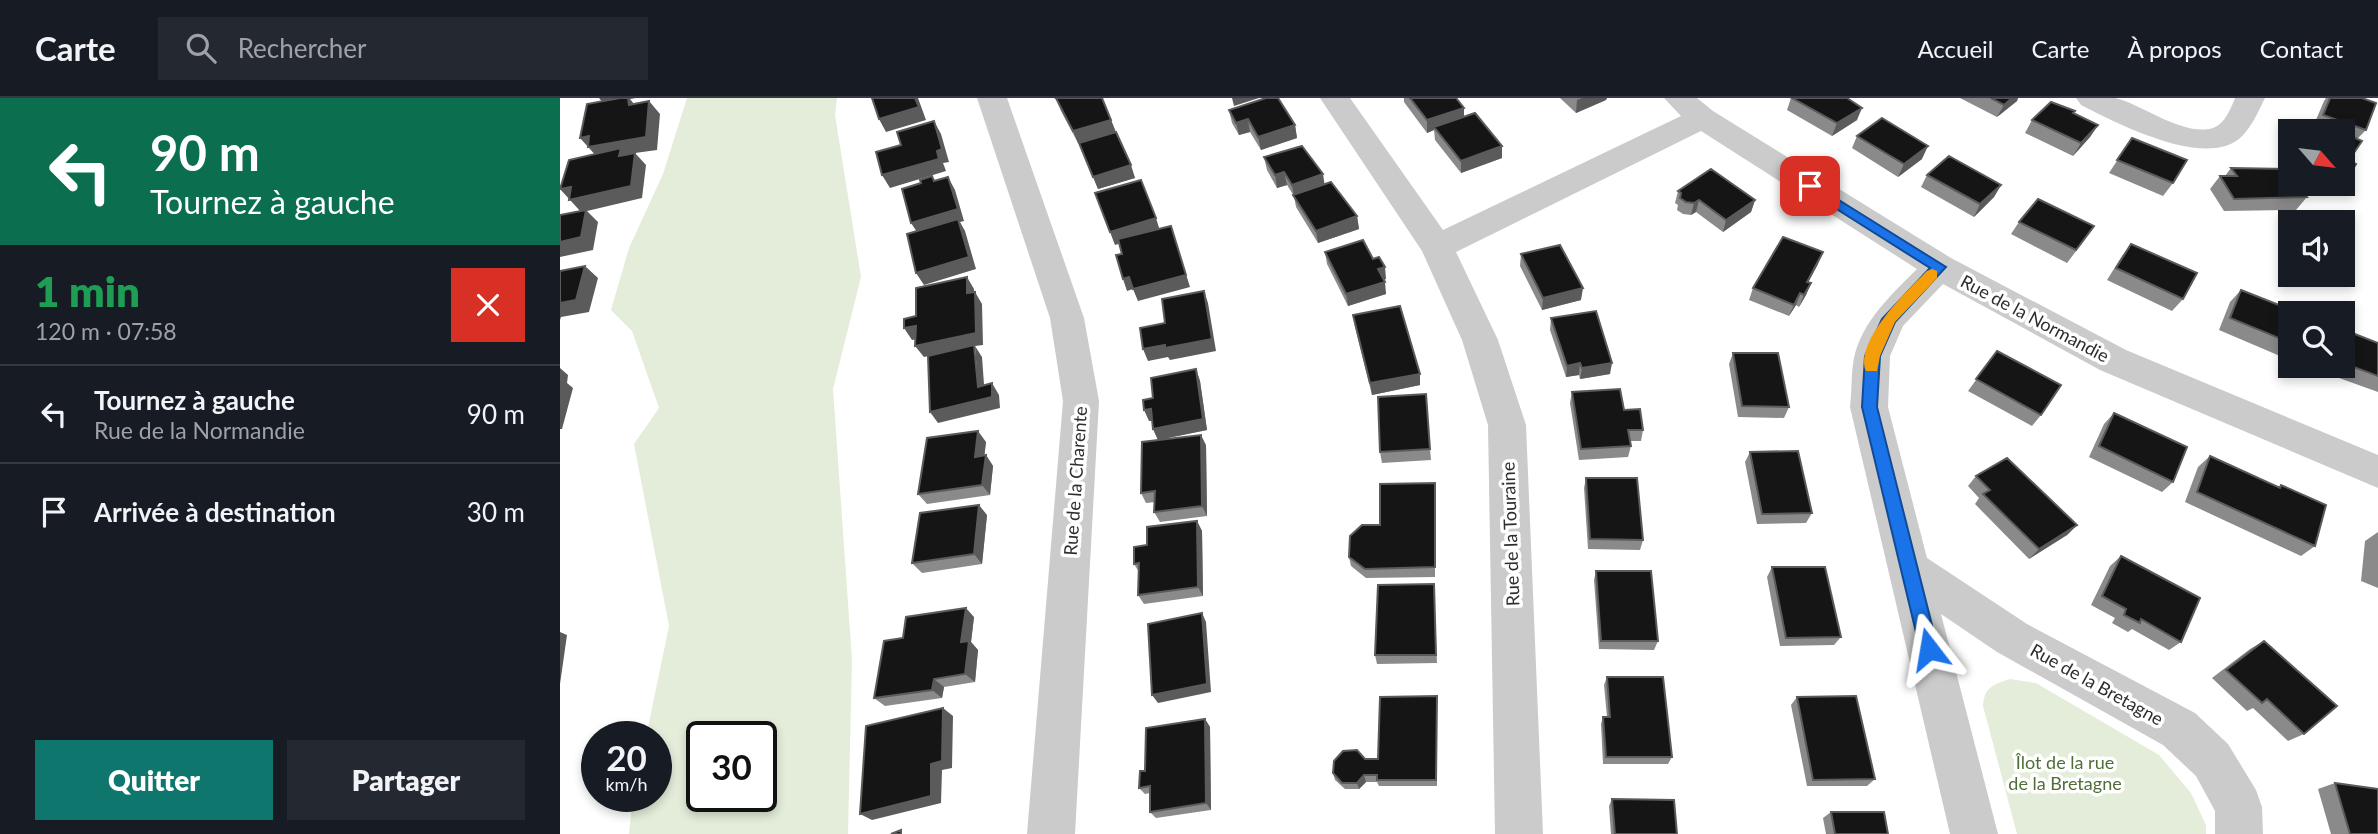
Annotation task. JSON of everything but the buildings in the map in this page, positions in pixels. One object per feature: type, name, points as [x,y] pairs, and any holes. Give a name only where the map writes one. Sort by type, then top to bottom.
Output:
[{"type":"street","name":"Rue de la Charente","points":[[992,98],[1067,318],[1081,401],[1051,834]]},
{"type":"street","name":"Rue de la Touraine","points":[[1335,98],[1437,247],[1480,341],[1507,425],[1519,834]]},
{"type":"street","points":[[2091,98],[2116,111],[2190,138],[2217,138],[2237,125],[2250,98]]},
{"type":"street","points":[[1437,247],[1690,108]]},
{"type":"street","name":"Rue de la Normandie","points":[[1690,108],[1939,267],[2113,360],[2378,472]]},
{"type":"street","points":[[1939,267],[1889,319],[1872,356],[1869,407],[1974,834]]},
{"type":"street","name":"Rue de la Bretagne","points":[[1910,570],[2012,638],[2179,729],[2212,760],[2239,807],[2239,834]]},
{"type":"green space","points":[[687,98],[837,98],[835,115],[861,277],[833,389],[852,660],[848,834],[629,834],[631,812],[672,812],[672,721],[649,721],[669,626],[634,444],[659,408],[632,331],[611,310],[629,248],[663,174]]},
{"type":"green space","name":"Îlot de la rue de la Bretagne","points":[[2010,679],[2036,683],[2159,755],[2191,793],[2206,825],[2206,834],[2017,834],[1983,706],[1985,694],[1991,687]]},
{"type":"slow traffic","points":[[1872,367],[1872,356],[1889,319],[1932,274]]},
{"type":"route","points":[[1810,186],[1939,267],[1889,319],[1872,356],[1869,407],[1929,649]]}]
